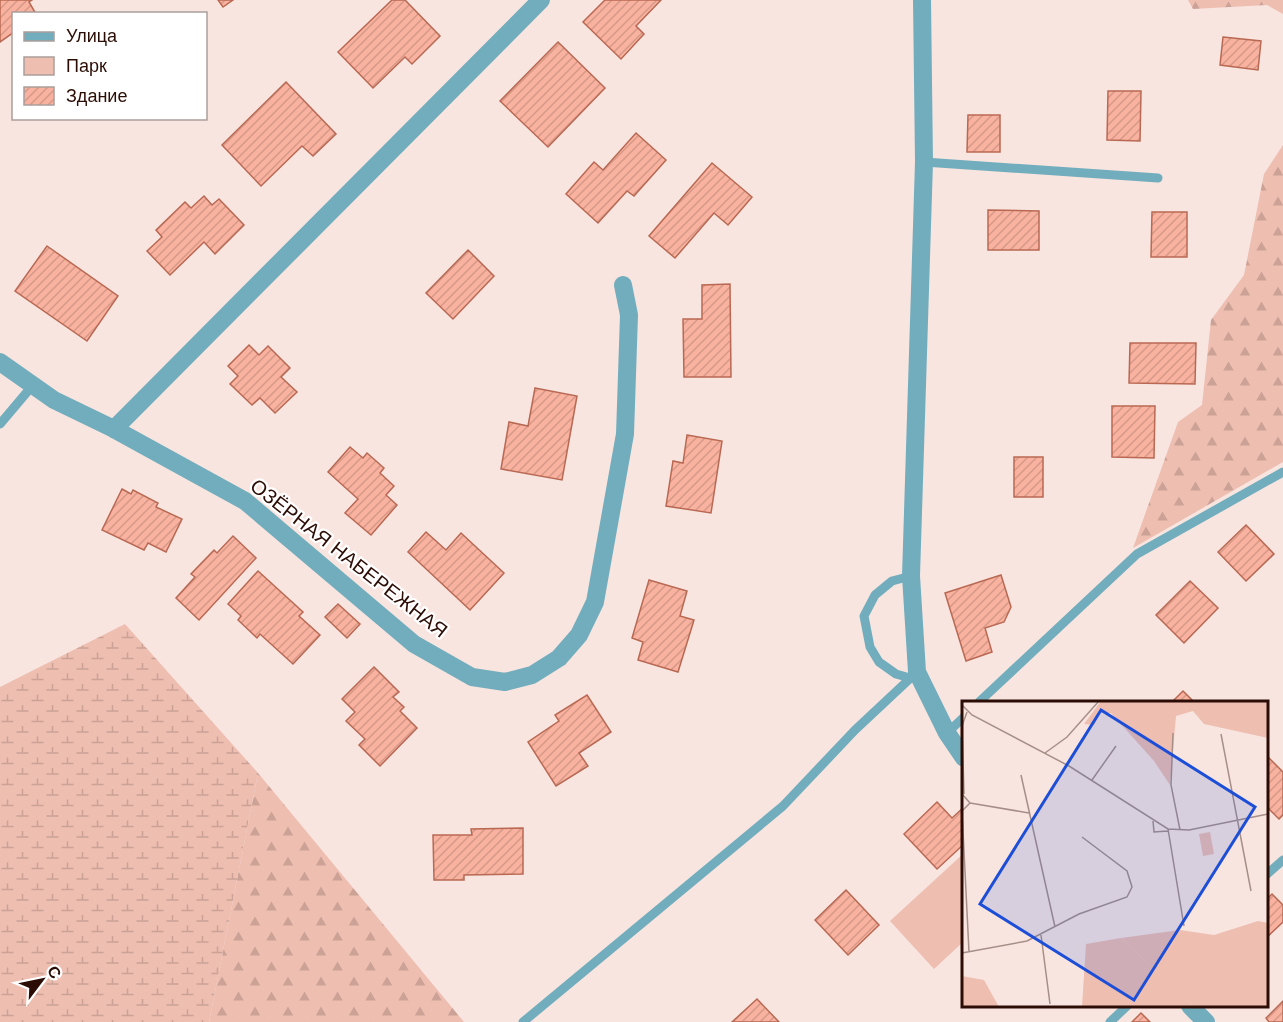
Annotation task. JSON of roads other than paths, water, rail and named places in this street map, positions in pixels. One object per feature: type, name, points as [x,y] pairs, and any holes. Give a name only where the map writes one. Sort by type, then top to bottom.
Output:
[{"type":"street","points":[[114,429],[541,0]]},
{"type":"street","points":[[922,0],[924,162],[911,576],[916,676],[962,756]]},
{"type":"street","name":"ОЗЁРНАЯ НАБЕРЕЖНАЯ","points":[[0,362],[54,400],[114,429],[245,501],[414,644],[472,677],[505,682],[532,675],[559,658],[579,635],[595,602],[625,434],[629,315],[623,285]]},
{"type":"street","points":[[1192,1007],[1206,1022]]},
{"type":"lane","points":[[924,162],[1158,178]]},
{"type":"lane","points":[[0,424],[33,385]]},
{"type":"lane","points":[[980,701],[1137,554],[1283,472]]},
{"type":"lane","points":[[911,576],[892,582],[875,595],[864,616],[870,647],[879,662],[896,674],[916,676]]},
{"type":"lane","points":[[523,1022],[783,806],[855,730],[916,676]]},
{"type":"lane","points":[[947,733],[962,718]]},
{"type":"lane","points":[[1268,873],[1283,860]]},
{"type":"lane","points":[[1110,1022],[1125,1007]]}]
